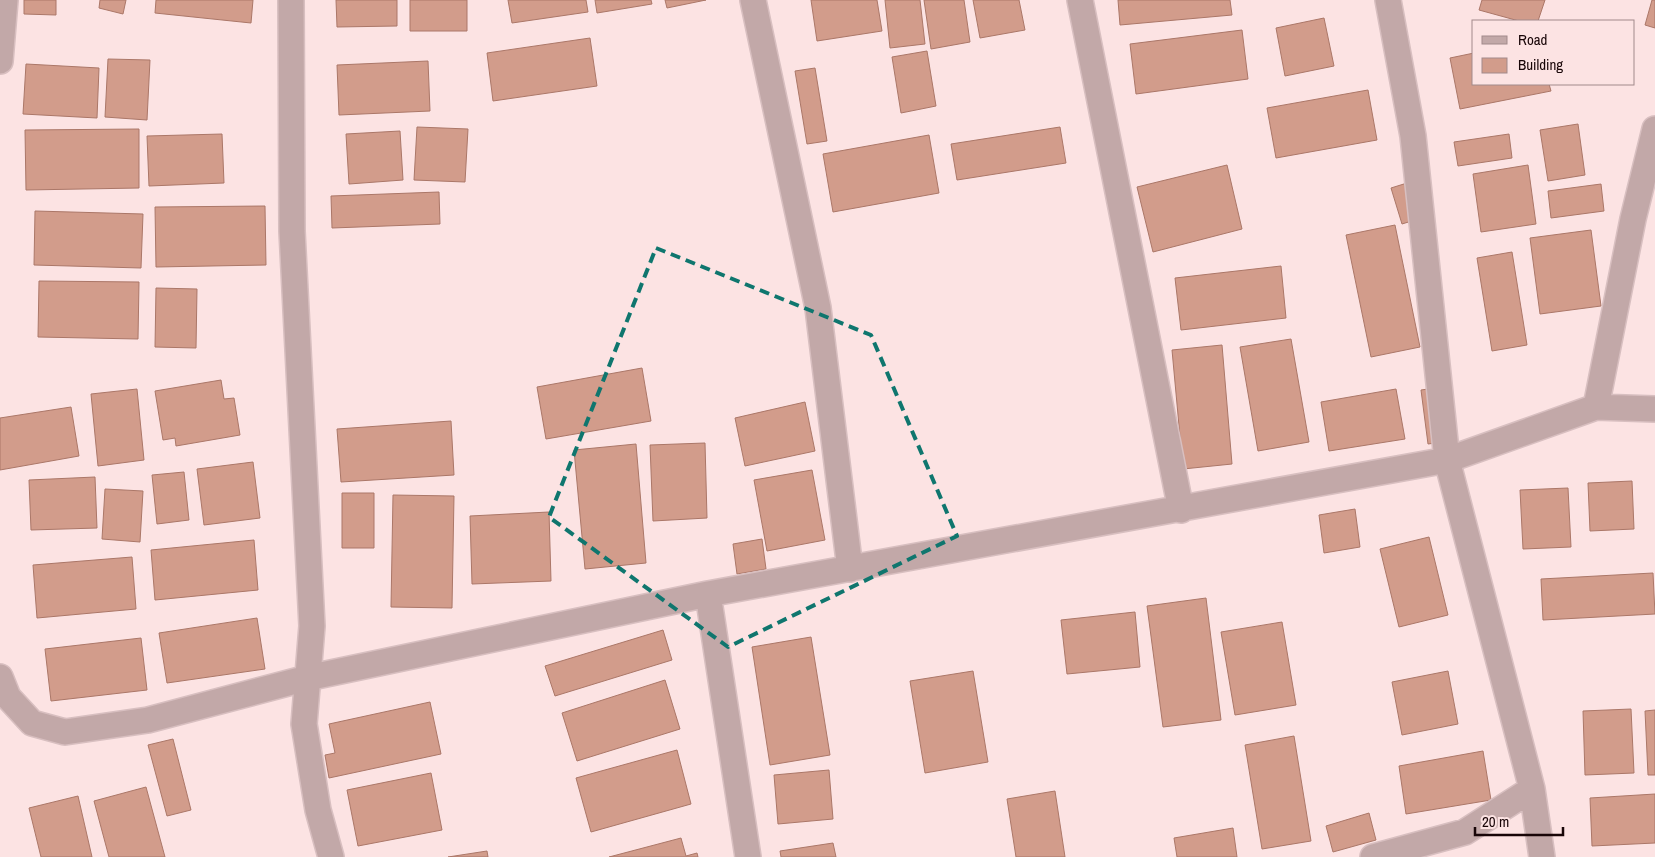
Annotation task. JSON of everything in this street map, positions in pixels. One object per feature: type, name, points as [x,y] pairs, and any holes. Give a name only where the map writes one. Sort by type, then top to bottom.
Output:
[{"type":"street","points":[[0,61],[4,0]]},
{"type":"street","points":[[291,0],[292,231],[312,626],[304,724],[318,810],[332,857]]},
{"type":"street","points":[[752,0],[818,308],[850,569]]},
{"type":"street","points":[[1080,0],[1181,510]]},
{"type":"street","points":[[1388,0],[1413,136],[1447,460],[1532,789],[1542,857]]},
{"type":"street","points":[[1596,407],[1633,219],[1655,129]]},
{"type":"street","points":[[0,677],[8,697],[32,723],[65,732],[148,720],[307,678],[708,594],[1181,510],[1447,460],[1596,407],[1655,409]]},
{"type":"street","points":[[708,594],[748,857]]},
{"type":"street","points":[[1373,857],[1465,832],[1532,789]]},
{"type":"highlighted area","points":[[656,248],[871,335],[957,536],[728,647],[549,517]]},
{"type":"building","points":[[24,0],[56,0],[56,15],[24,14]]},
{"type":"building","points":[[100,0],[126,0],[123,14],[99,8]]},
{"type":"building","points":[[156,0],[253,0],[251,23],[155,13]]},
{"type":"building","points":[[336,0],[397,0],[397,26],[337,27]]},
{"type":"building","points":[[410,0],[467,0],[467,31],[410,31]]},
{"type":"building","points":[[508,0],[586,0],[588,12],[512,23]]},
{"type":"building","points":[[595,0],[651,0],[652,4],[597,13]]},
{"type":"building","points":[[665,0],[706,0],[667,8]]},
{"type":"building","points":[[811,0],[877,0],[882,31],[817,41]]},
{"type":"building","points":[[885,0],[920,0],[925,44],[890,48]]},
{"type":"building","points":[[924,0],[964,0],[970,42],[931,49]]},
{"type":"building","points":[[973,0],[1019,0],[1025,30],[980,38]]},
{"type":"building","points":[[1118,0],[1230,0],[1232,15],[1120,25]]},
{"type":"building","points":[[1482,0],[1545,0],[1538,20],[1515,20],[1479,10]]},
{"type":"building","points":[[1652,0],[1655,0],[1655,28],[1645,25]]},
{"type":"building","points":[[1324,18],[1334,66],[1285,76],[1276,28]]},
{"type":"building","points":[[1242,30],[1248,79],[1136,94],[1130,44]]},
{"type":"building","points":[[590,38],[597,86],[493,101],[487,53]]},
{"type":"building","points":[[927,51],[936,106],[901,113],[892,57]]},
{"type":"building","points":[[1472,53],[1472,85],[1549,85],[1551,91],[1460,109],[1450,58]]},
{"type":"building","points":[[108,59],[150,60],[147,120],[105,117]]},
{"type":"building","points":[[428,61],[430,111],[339,115],[337,65]]},
{"type":"building","points":[[26,64],[99,68],[97,118],[23,114]]},
{"type":"building","points":[[815,68],[827,141],[807,144],[795,71]]},
{"type":"building","points":[[1368,90],[1377,140],[1276,158],[1267,108]]},
{"type":"building","points":[[1578,124],[1585,175],[1548,181],[1540,130]]},
{"type":"building","points":[[417,127],[468,129],[465,182],[414,180]]},
{"type":"building","points":[[1060,127],[1066,163],[957,180],[951,144]]},
{"type":"building","points":[[139,129],[139,188],[26,190],[25,130]]},
{"type":"building","points":[[400,131],[403,180],[349,184],[346,134]]},
{"type":"building","points":[[222,134],[224,183],[149,186],[147,136]]},
{"type":"building","points":[[1509,134],[1512,158],[1458,166],[1454,142]]},
{"type":"building","points":[[929,135],[939,193],[833,212],[823,154]]},
{"type":"building","points":[[1227,165],[1242,229],[1153,252],[1137,187]]},
{"type":"building","points":[[1528,165],[1536,224],[1481,232],[1473,174]]},
{"type":"building","points":[[1407,183],[1418,219],[1402,224],[1391,188]]},
{"type":"building","points":[[1601,184],[1604,211],[1551,218],[1548,191]]},
{"type":"building","points":[[439,192],[440,224],[332,228],[331,196]]},
{"type":"building","points":[[265,206],[266,265],[156,267],[155,207]]},
{"type":"building","points":[[35,211],[143,214],[141,268],[34,265]]},
{"type":"building","points":[[1395,225],[1420,347],[1371,357],[1346,235]]},
{"type":"building","points":[[1591,230],[1601,306],[1540,314],[1530,238]]},
{"type":"building","points":[[1512,252],[1527,345],[1492,351],[1477,258]]},
{"type":"building","points":[[1281,266],[1286,318],[1181,330],[1175,278]]},
{"type":"building","points":[[39,281],[139,282],[138,339],[38,337]]},
{"type":"building","points":[[156,288],[197,289],[196,348],[155,347]]},
{"type":"building","points":[[1291,339],[1309,442],[1258,451],[1240,347]]},
{"type":"building","points":[[1222,345],[1232,464],[1183,469],[1172,350]]},
{"type":"building","points":[[642,368],[651,421],[546,439],[537,387]]},
{"type":"building","points":[[221,380],[224,399],[234,398],[240,435],[176,446],[175,438],[163,440],[155,391]]},
{"type":"building","points":[[1435,388],[1443,442],[1428,444],[1421,390]]},
{"type":"building","points":[[137,389],[144,460],[98,466],[91,394]]},
{"type":"building","points":[[1396,389],[1405,439],[1329,451],[1321,402]]},
{"type":"building","points":[[805,402],[815,451],[745,466],[735,418]]},
{"type":"building","points":[[71,407],[79,456],[0,470],[0,418]]},
{"type":"building","points":[[451,421],[454,475],[341,482],[337,429]]},
{"type":"building","points":[[705,443],[707,518],[653,521],[650,445]]},
{"type":"building","points":[[636,444],[646,563],[585,569],[574,450]]},
{"type":"building","points":[[253,462],[260,518],[204,525],[197,469]]},
{"type":"building","points":[[812,470],[825,540],[767,551],[754,480]]},
{"type":"building","points":[[184,472],[189,520],[157,524],[152,475]]},
{"type":"building","points":[[95,477],[97,528],[31,530],[29,480]]},
{"type":"building","points":[[1632,481],[1634,529],[1590,531],[1588,483]]},
{"type":"building","points":[[1568,488],[1571,547],[1523,549],[1520,490]]},
{"type":"building","points":[[105,489],[143,491],[140,542],[102,539]]},
{"type":"building","points":[[342,493],[374,493],[374,548],[342,548]]},
{"type":"building","points":[[393,495],[454,496],[452,608],[391,607]]},
{"type":"building","points":[[1355,509],[1360,547],[1324,553],[1319,515]]},
{"type":"building","points":[[549,512],[551,581],[472,584],[470,516]]},
{"type":"building","points":[[1429,537],[1448,615],[1399,627],[1380,549]]},
{"type":"building","points":[[762,539],[766,569],[737,574],[733,544]]},
{"type":"building","points":[[254,540],[258,590],[155,600],[151,550]]},
{"type":"building","points":[[132,557],[136,609],[37,618],[33,565]]},
{"type":"building","points":[[1653,573],[1655,614],[1543,620],[1541,579]]},
{"type":"building","points":[[1206,598],[1221,720],[1163,727],[1147,606]]},
{"type":"building","points":[[1135,612],[1140,667],[1067,674],[1061,620]]},
{"type":"building","points":[[257,618],[265,669],[167,683],[159,633]]},
{"type":"building","points":[[1282,622],[1296,705],[1235,715],[1221,632]]},
{"type":"building","points":[[663,630],[672,660],[555,696],[545,666]]},
{"type":"building","points":[[811,637],[830,755],[770,765],[752,647]]},
{"type":"building","points":[[141,638],[147,690],[51,701],[45,649]]},
{"type":"building","points":[[973,671],[988,762],[925,773],[910,681]]},
{"type":"building","points":[[1448,671],[1458,724],[1402,735],[1392,682]]},
{"type":"building","points":[[665,680],[680,729],[577,761],[562,713]]},
{"type":"building","points":[[430,702],[441,754],[329,778],[325,755],[335,753],[329,724]]},
{"type":"building","points":[[1631,709],[1634,773],[1585,775],[1583,711]]},
{"type":"building","points":[[1655,710],[1655,775],[1648,775],[1645,711]]},
{"type":"building","points":[[1294,736],[1311,841],[1262,849],[1245,745]]},
{"type":"building","points":[[173,739],[191,810],[167,816],[148,745]]},
{"type":"building","points":[[677,750],[691,804],[591,832],[576,778]]},
{"type":"building","points":[[1483,751],[1491,800],[1406,814],[1399,766]]},
{"type":"building","points":[[829,770],[833,819],[778,824],[774,775]]},
{"type":"building","points":[[431,773],[442,830],[358,846],[347,790]]},
{"type":"building","points":[[146,787],[165,857],[109,857],[94,801]]},
{"type":"building","points":[[1055,791],[1065,857],[1016,857],[1007,799]]},
{"type":"building","points":[[1655,794],[1655,843],[1592,846],[1590,798]]},
{"type":"building","points":[[78,796],[92,857],[41,857],[29,808]]},
{"type":"building","points":[[1369,813],[1376,840],[1333,852],[1326,826]]},
{"type":"building","points":[[1233,828],[1237,857],[1177,857],[1174,838]]},
{"type":"building","points":[[681,838],[686,856],[697,853],[698,857],[609,857]]},
{"type":"building","points":[[833,843],[836,857],[781,857],[780,851]]},
{"type":"building","points":[[487,851],[488,857],[448,857]]}]
